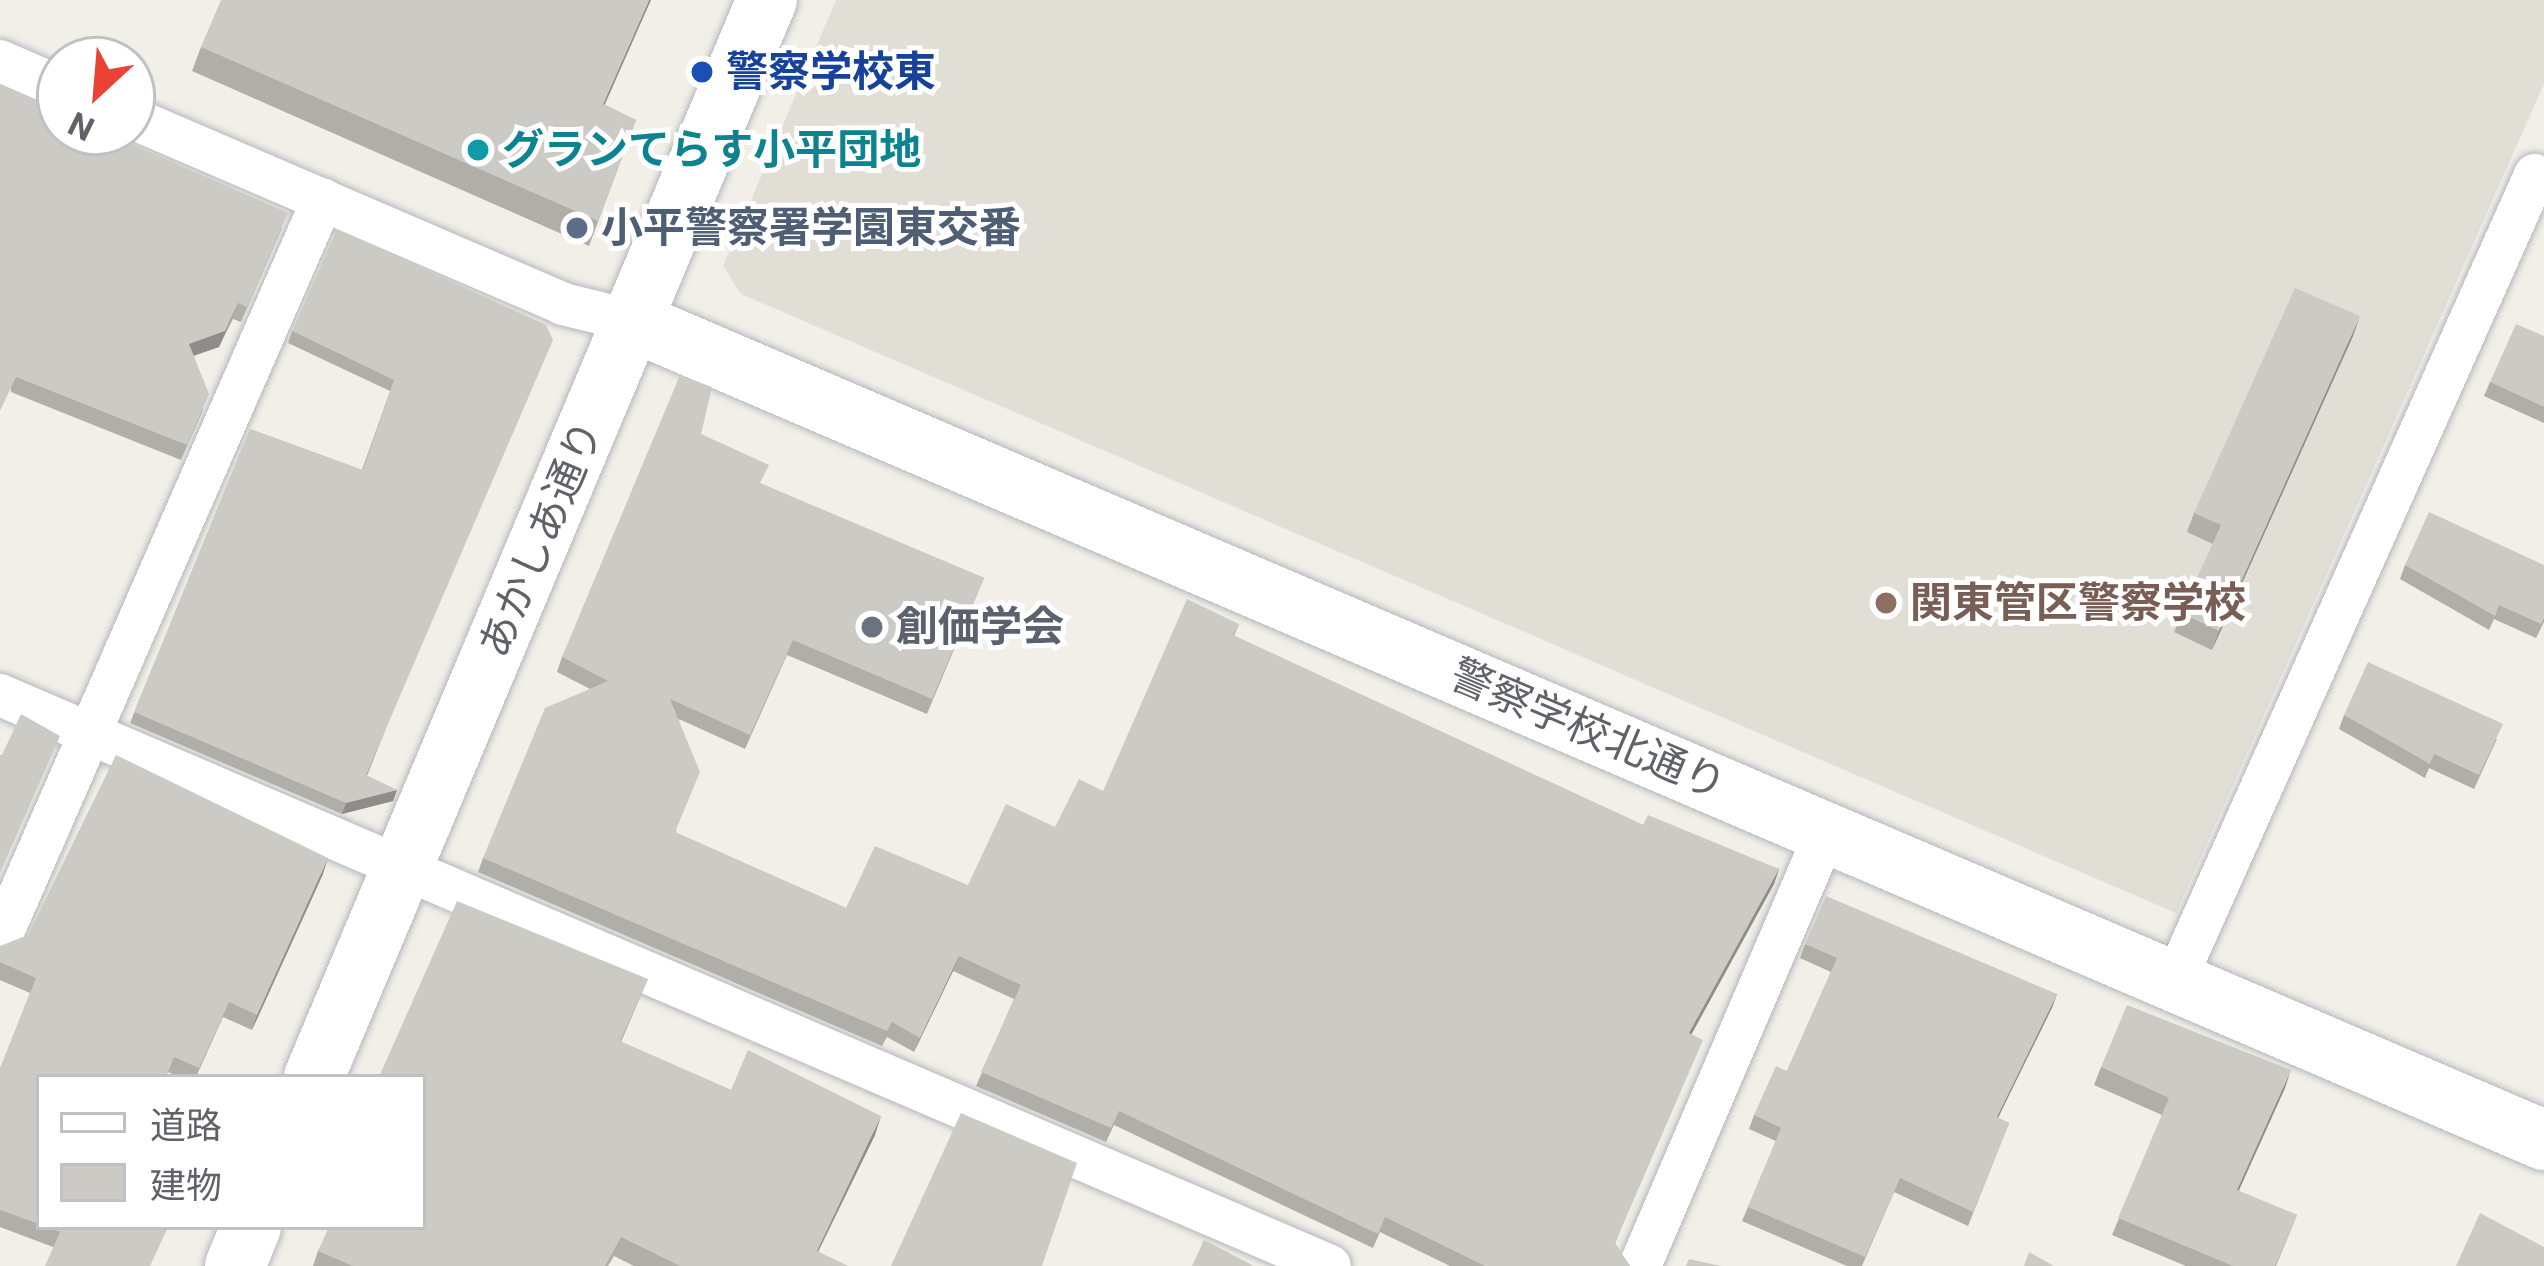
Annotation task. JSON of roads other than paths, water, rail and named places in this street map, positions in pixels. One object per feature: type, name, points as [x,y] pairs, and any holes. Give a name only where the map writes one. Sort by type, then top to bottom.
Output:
[{"type":"street","name":"あかしあ通り","points":[[315,1074],[766,0]]},
{"type":"street","points":[[0,61],[36,77]]},
{"type":"street","points":[[156,128],[563,304],[632,321]]},
{"type":"street","points":[[2175,981],[2535,175]]},
{"type":"street","points":[[0,939],[323,200]]},
{"type":"street","name":"警察学校北通り","points":[[632,321],[2544,1140]]},
{"type":"street","points":[[0,695],[1330,1266]]},
{"type":"street","points":[[1640,1266],[1826,832]]},
{"type":"street","points":[[235,1266],[250,1230]]},
{"type":"place","name":"警察学校東","points":[[702,72]]},
{"type":"place","name":"グランてらす小平団地","points":[[478,150]]},
{"type":"place","name":"小平警察署学園東交番","points":[[577,228]]},
{"type":"place","name":"関東管区警察学校","points":[[1886,603]]},
{"type":"place","name":"創価学会","points":[[872,627]]}]
